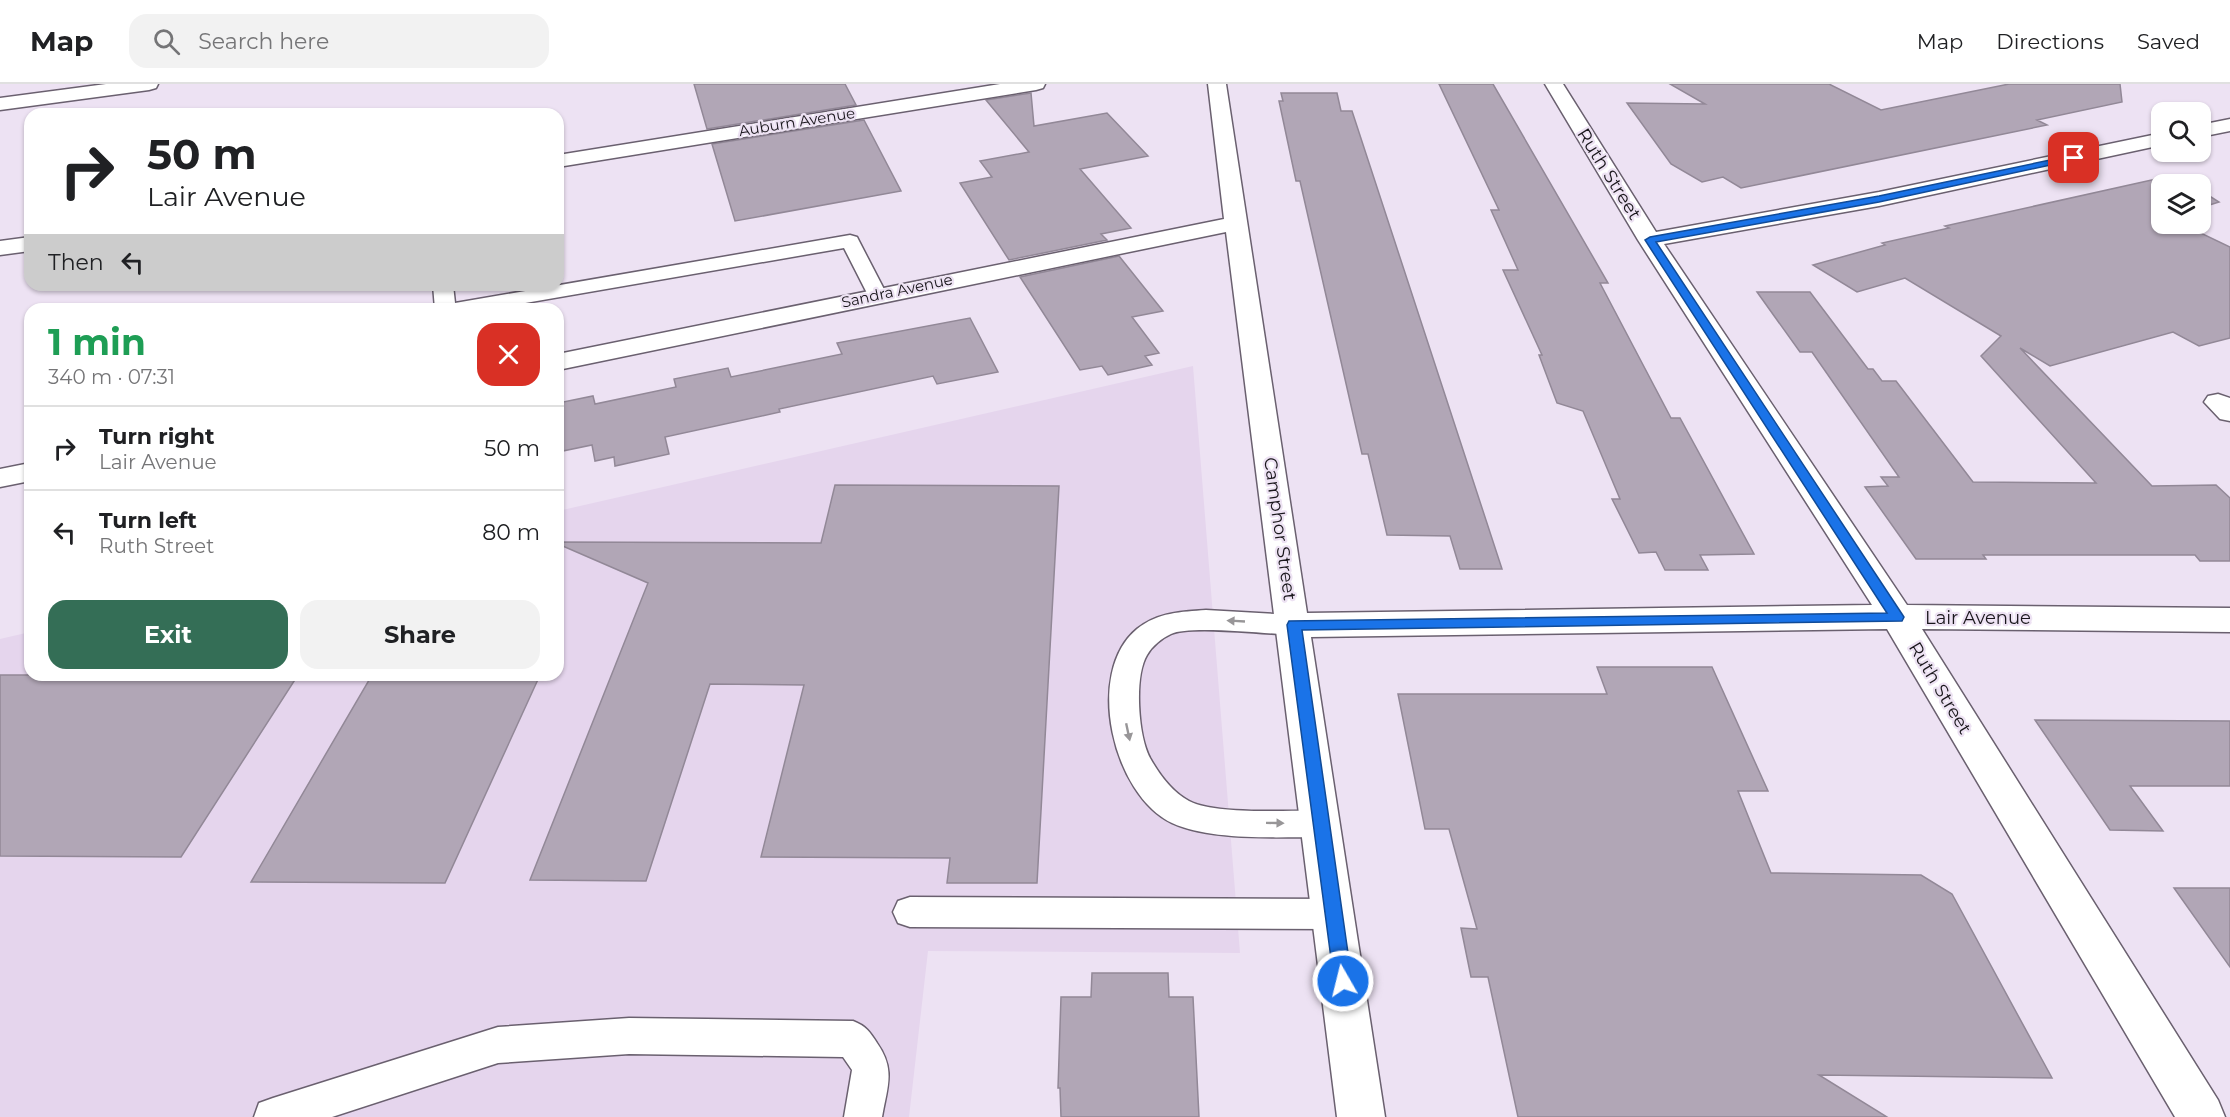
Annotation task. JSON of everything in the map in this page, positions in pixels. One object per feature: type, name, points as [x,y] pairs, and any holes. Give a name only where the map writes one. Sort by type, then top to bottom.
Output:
[{"type":"street","points":[[0,104],[149,84]]},
{"type":"street","name":"Auburn Avenue","points":[[564,160],[1036,84]]},
{"type":"street","name":"Camphor Street","points":[[1217,84],[1361,1117]]},
{"type":"street","name":"Ruth Street","points":[[1554,84],[1650,240],[1897,617],[2201,1117]]},
{"type":"street","points":[[2211,128],[2230,124]]},
{"type":"street","points":[[1650,240],[1879,199],[2151,141]]},
{"type":"street","name":"Sandra Avenue","points":[[564,361],[1236,223]]},
{"type":"street","points":[[0,248],[24,245]]},
{"type":"street","points":[[0,478],[24,473]]},
{"type":"street","name":"Lair Avenue","points":[[1294,625],[1897,617],[2230,620]]},
{"type":"lane","points":[[564,290],[849,241],[877,295]]},
{"type":"lane","points":[[491,303],[560,291]]},
{"type":"lane","points":[[1294,625],[1206,620],[1167,623],[1147,636],[1133,652],[1125,686],[1125,719],[1134,759],[1157,794],[1182,813],[1230,823],[1321,824]]},
{"type":"lane","points":[[910,912],[1334,914]]},
{"type":"lane","points":[[273,1117],[498,1044],[629,1036],[853,1039],[871,1066],[863,1117]]},
{"type":"shaded area","points":[[1193,366],[1240,953],[928,951],[909,1117],[0,1117],[0,639],[24,633],[24,681],[564,681],[564,510]]},
{"type":"building","points":[[694,84],[845,84],[856,105],[707,129]]},
{"type":"building","points":[[1439,84],[1493,84],[1608,283],[1600,283],[1671,418],[1680,418],[1754,554],[1700,555],[1708,570],[1665,570],[1656,552],[1639,553],[1612,499],[1620,499],[1583,411],[1557,403],[1539,355],[1542,355],[1503,270],[1518,270],[1491,210],[1499,210]]},
{"type":"building","points":[[1670,84],[1829,84],[1881,110],[2009,84],[2120,84],[2122,102],[2037,120],[2047,125],[1741,188],[1723,177],[1702,182],[1671,164],[1627,103],[1705,104]]},
{"type":"building","points":[[1031,93],[1034,126],[1107,113],[1148,156],[1080,169],[1131,228],[1101,234],[1107,240],[1009,260],[960,183],[992,177],[980,161],[1029,152],[986,100]]},
{"type":"building","points":[[1281,93],[1337,93],[1341,111],[1352,111],[1502,569],[1460,569],[1450,536],[1387,535],[1368,454],[1362,454],[1300,181],[1296,181],[1279,101],[1283,101]]},
{"type":"building","points":[[864,120],[901,191],[735,221],[712,144]]},
{"type":"building","points":[[2151,180],[2151,234],[2203,234],[2230,247],[2230,338],[2199,346],[2173,332],[2050,366],[2020,348],[2152,486],[2216,485],[2230,498],[2230,561],[2200,561],[2195,555],[1983,555],[1986,559],[1916,559],[1865,487],[1888,486],[1881,477],[1899,477],[1812,352],[1800,352],[1757,292],[1810,292],[1868,369],[1873,369],[1882,381],[1896,381],[1973,482],[2096,483],[1981,356],[2001,336],[1905,278],[1857,292],[1813,265],[1885,245],[1882,243],[1949,228],[1945,226]]},
{"type":"building","points":[[2211,197],[2219,202],[2211,205]]},
{"type":"building","points":[[1119,256],[1163,311],[1132,317],[1159,353],[1145,356],[1152,365],[1108,375],[1102,366],[1080,370],[1020,277]]},
{"type":"building","points":[[970,318],[998,372],[937,384],[933,376],[779,409],[780,412],[665,437],[669,454],[615,466],[614,457],[595,461],[592,445],[564,451],[564,402],[593,396],[595,404],[676,387],[674,379],[728,368],[731,377],[842,354],[837,343]]},
{"type":"building","points":[[835,485],[1059,486],[1037,883],[947,883],[950,858],[761,857],[804,685],[710,684],[646,881],[530,880],[648,583],[564,547],[564,542],[821,543]]},
{"type":"building","points":[[1597,667],[1712,667],[1768,791],[1738,791],[1771,873],[1921,875],[1952,894],[2052,1078],[1819,1075],[1887,1117],[1518,1117],[1488,977],[1471,977],[1461,928],[1477,929],[1449,829],[1425,829],[1398,694],[1607,694]]},
{"type":"building","points":[[0,675],[24,675],[24,681],[294,681],[181,857],[0,856]]},
{"type":"building","points":[[368,681],[537,681],[445,883],[251,882]]},
{"type":"building","points":[[2035,720],[2230,721],[2230,786],[2130,786],[2163,831],[2110,830]]},
{"type":"building","points":[[2174,888],[2230,888],[2230,967]]},
{"type":"building","points":[[1092,973],[1168,973],[1169,997],[1193,997],[1199,1117],[1061,1117],[1060,1088],[1058,1088],[1061,997],[1091,997]]},
{"type":"route","points":[[1343,981],[1294,625],[1897,617],[1650,240],[1879,199],[2074,158]]}]
